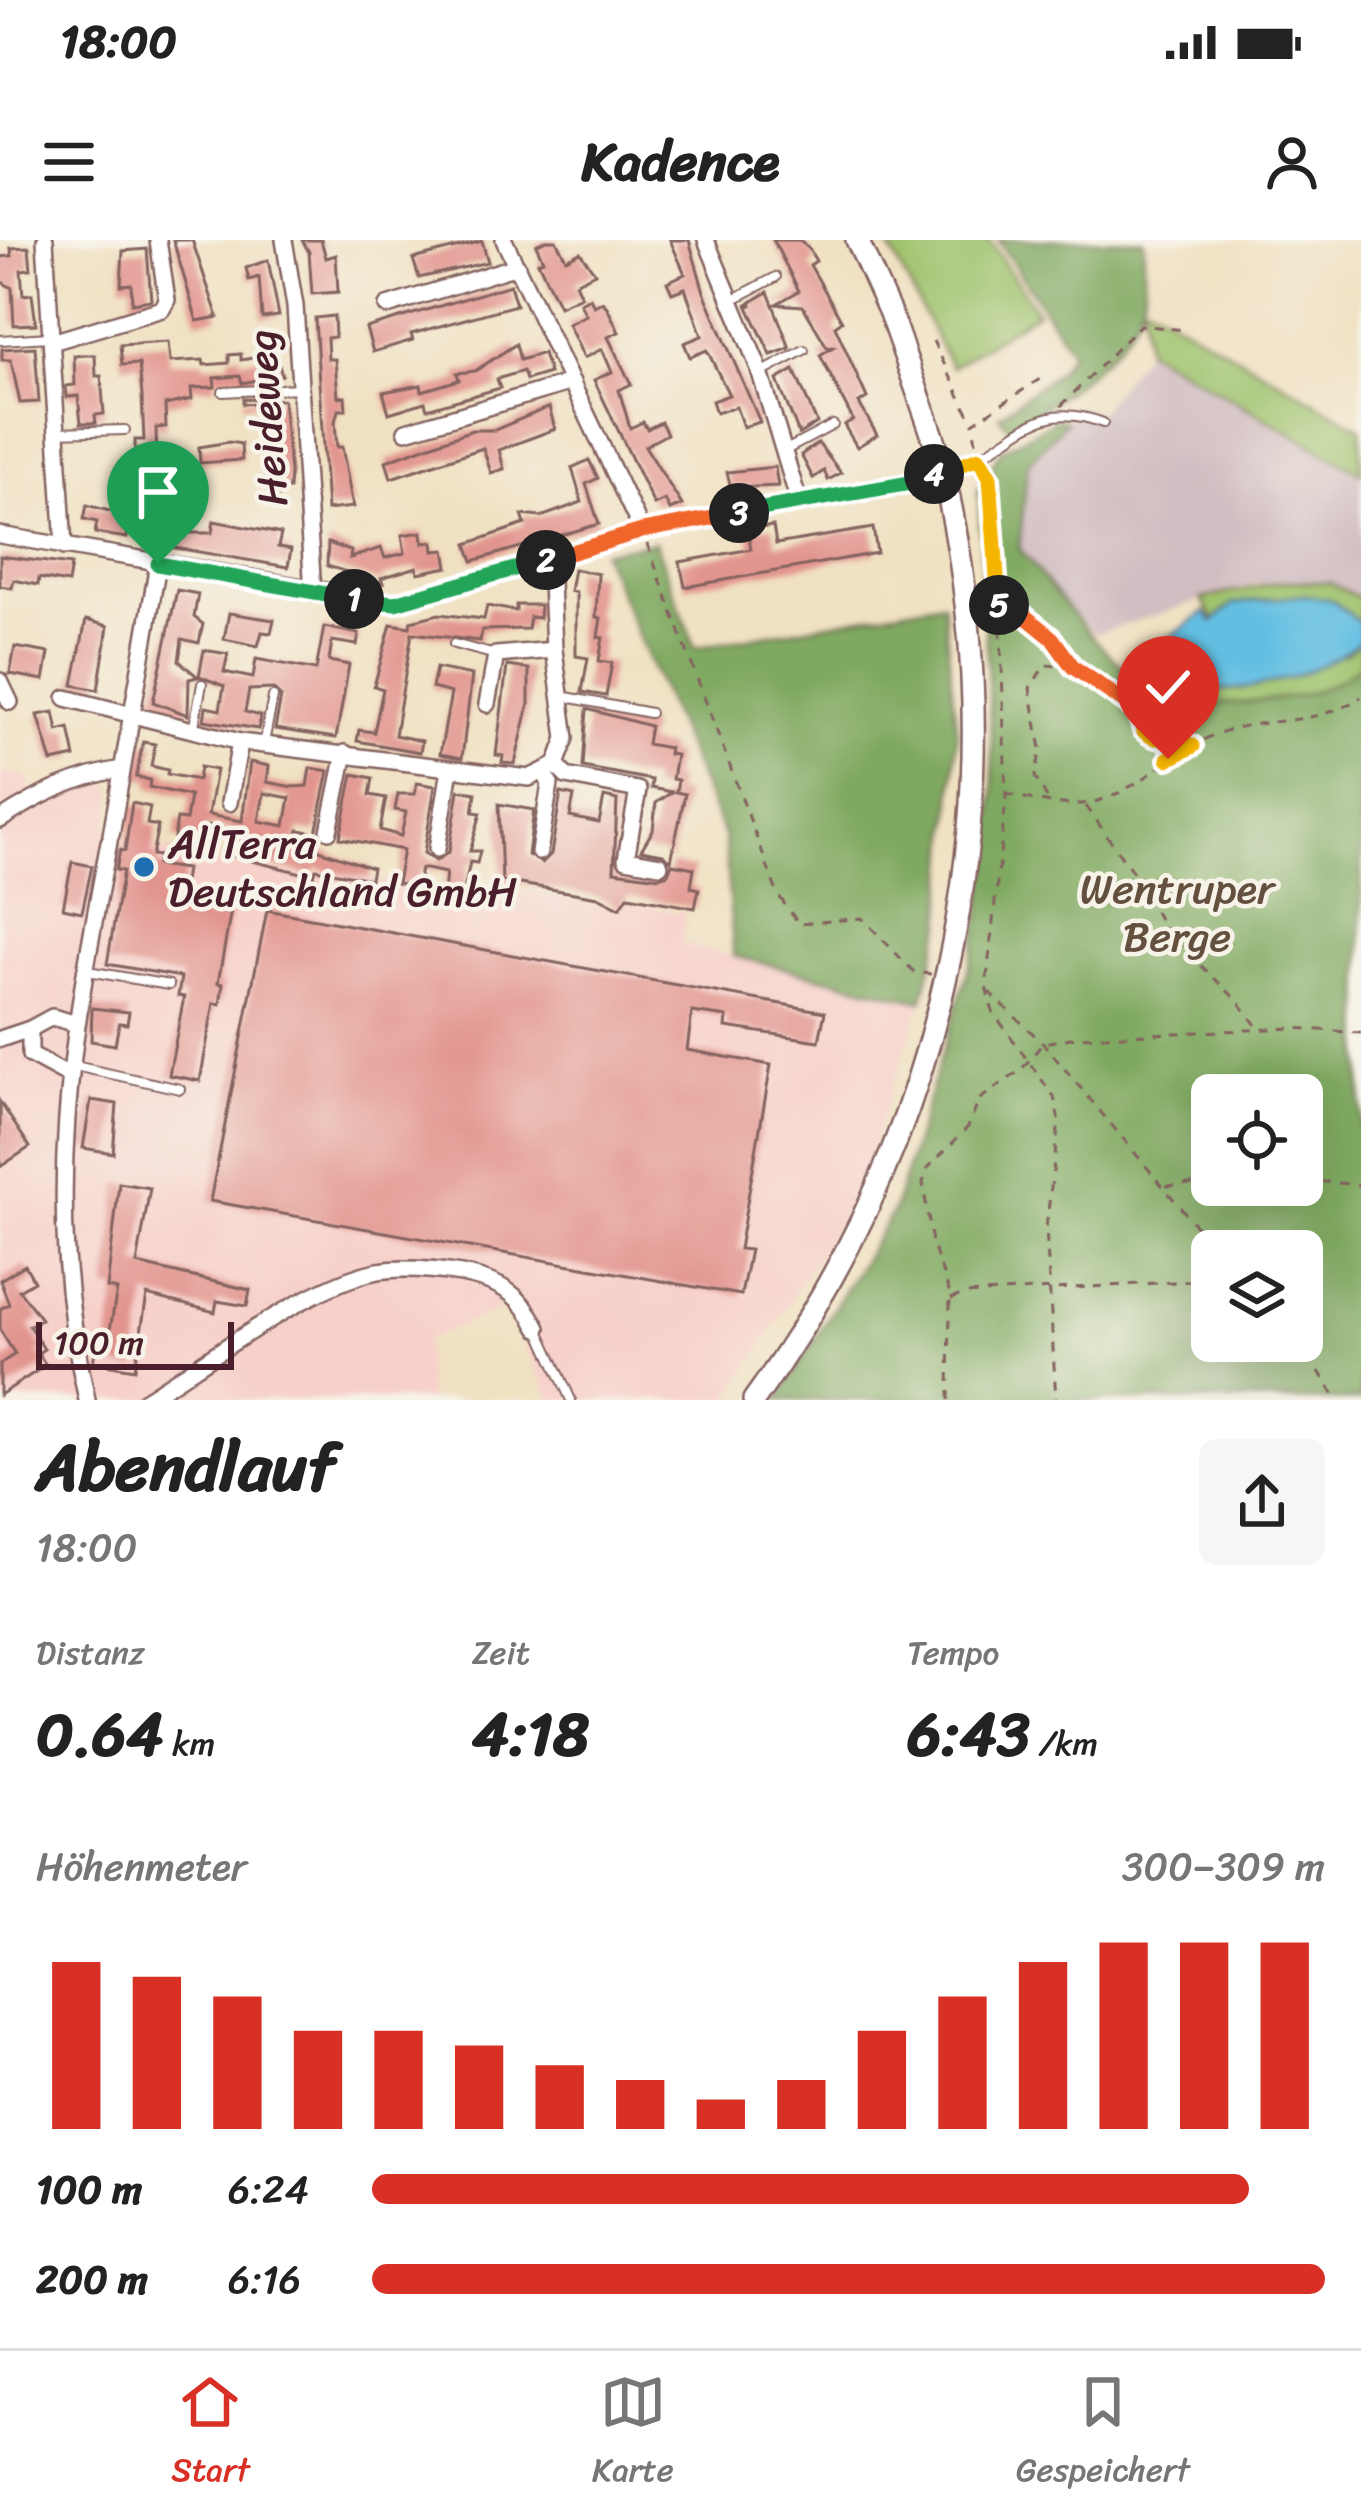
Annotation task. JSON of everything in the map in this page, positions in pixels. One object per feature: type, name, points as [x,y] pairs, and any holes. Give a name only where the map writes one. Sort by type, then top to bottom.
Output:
[{"type":"main road","points":[[754,1400],[849,1248],[885,1172],[918,1084],[949,977],[969,862],[976,736],[967,596],[937,448],[904,350],[857,240]]},
{"type":"street","points":[[45,240],[64,547]]},
{"type":"street","points":[[52,339],[162,309],[167,301],[158,240]]},
{"type":"street","name":"Heideweg","points":[[284,240],[301,388],[313,593]]},
{"type":"street","points":[[504,240],[642,531]]},
{"type":"street","points":[[706,240],[761,374],[799,502]]},
{"type":"street","points":[[387,306],[517,266]]},
{"type":"street","points":[[406,430],[572,382]]},
{"type":"street","points":[[0,536],[313,593],[395,603],[642,531],[910,483],[979,458]]},
{"type":"street","points":[[539,852],[550,768],[566,738],[554,650],[550,559]]},
{"type":"street","points":[[87,1400],[65,1266],[68,1070],[158,564]]},
{"type":"street","points":[[487,704],[496,656],[554,650]]},
{"type":"street","points":[[0,681],[10,702]]},
{"type":"street","points":[[66,698],[240,742],[530,778],[550,768]]},
{"type":"street","points":[[229,803],[240,742]]},
{"type":"street","points":[[329,831],[345,753]]},
{"type":"street","points":[[550,768],[566,776],[638,790],[626,859],[660,866]]},
{"type":"street","points":[[436,849],[450,769]]},
{"type":"street","points":[[0,820],[44,792],[85,776],[122,770]]},
{"type":"street","points":[[0,1040],[52,1017],[74,1023]]},
{"type":"street","points":[[30,1029],[28,1046],[36,1062],[68,1070]]},
{"type":"street","points":[[145,1400],[320,1294],[377,1271],[441,1271],[496,1280],[526,1305],[538,1328]]},
{"type":"lane","points":[[731,300],[776,277]]},
{"type":"lane","points":[[0,340],[52,339]]},
{"type":"lane","points":[[761,374],[804,350]]},
{"type":"lane","points":[[223,392],[301,388]]},
{"type":"lane","points":[[979,458],[1050,414],[1067,412],[1103,424]]},
{"type":"lane","points":[[786,450],[833,425]]},
{"type":"lane","points":[[56,432],[125,430]]},
{"type":"lane","points":[[454,644],[496,656]]},
{"type":"lane","points":[[193,732],[202,685]]},
{"type":"lane","points":[[560,696],[650,713]]},
{"type":"lane","points":[[264,744],[273,697]]},
{"type":"lane","points":[[85,970],[169,985]]},
{"type":"lane","points":[[68,1070],[180,1089]]},
{"type":"lane","points":[[538,1328],[572,1400]]},
{"type":"path","points":[[1050,414],[1072,398],[1140,325],[1185,331]]},
{"type":"path","points":[[933,341],[973,423],[979,458],[990,477],[1006,794],[988,991],[993,1012],[1054,1097],[1059,1121],[1046,1228],[1056,1400]]},
{"type":"path","points":[[973,423],[1046,375]]},
{"type":"path","points":[[642,531],[778,895],[799,924],[862,918],[914,972],[949,977]]},
{"type":"path","points":[[999,607],[1020,612],[1052,638],[1073,667],[1136,710],[1148,736],[1180,738],[1193,746]]},
{"type":"path","points":[[1048,802],[1035,777],[1041,749],[1031,681],[1045,665],[1073,667]]},
{"type":"path","points":[[1006,794],[1085,804],[1119,794],[1220,733],[1307,721],[1361,698]]},
{"type":"path","points":[[1085,804],[1137,878],[1166,932],[1238,1001],[1260,1030]]},
{"type":"path","points":[[988,991],[1043,1043],[1199,1230]]},
{"type":"path","points":[[949,1400],[950,1300],[932,1243],[923,1183],[927,1169],[968,1127],[980,1099],[1021,1070],[1043,1043],[1260,1030],[1361,1033]]},
{"type":"path","points":[[1323,1182],[1361,1186]]},
{"type":"path","points":[[1164,1186],[1191,1184]]},
{"type":"path","points":[[950,1300],[963,1294],[1052,1292],[1191,1280]]},
{"type":"path","points":[[1313,1362],[1337,1400]]},
{"type":"shaded area","points":[[1146,349],[1361,473],[1361,599],[1330,583],[1254,584],[1095,634],[1063,602],[1019,549],[1028,463],[1079,407],[1099,412]]},
{"type":"shaded area","points":[[0,772],[27,776],[36,812],[107,780],[114,791],[106,838],[319,877],[322,870],[489,901],[492,885],[619,909],[622,902],[685,913],[683,944],[922,1001],[856,1194],[728,1400],[552,1400],[505,1307],[424,1341],[429,1400],[0,1400]]},
{"type":"green space","points":[[886,240],[989,240],[1037,312],[951,367]]},
{"type":"green space","points":[[998,240],[1144,240],[1143,297],[1124,335],[1067,390],[1009,427],[999,416],[1059,370],[1071,351]]},
{"type":"green space","points":[[1143,302],[1361,428],[1361,473],[1146,349]]},
{"type":"green space","name":"Wentruper Berge","points":[[1057,419],[1066,421],[1028,463],[1019,548],[1108,653],[1169,697],[1226,704],[1289,697],[1338,681],[1361,664],[1361,1400],[778,1400],[894,1210],[972,957],[988,872],[994,792],[978,490],[1000,451]]},
{"type":"green space","points":[[655,542],[695,648],[943,602],[957,735],[942,925],[922,1001],[734,956],[724,835],[602,552]]},
{"type":"green space","points":[[1285,581],[1330,583],[1361,599],[1361,624],[1332,600],[1233,604],[1214,620],[1202,599]]},
{"type":"green space","points":[[1361,639],[1361,664],[1342,678],[1296,698],[1270,703],[1193,703],[1166,695],[1138,675],[1158,663],[1172,679],[1346,654]]},
{"type":"water","points":[[1305,595],[1332,600],[1361,624],[1361,639],[1298,675],[1242,689],[1192,687],[1172,678],[1162,667],[1157,646],[1205,612],[1213,622],[1233,604]]},
{"type":"building","points":[[173,240],[192,240],[218,317],[197,321]]},
{"type":"building","points":[[302,240],[321,240],[326,258],[336,255],[338,292],[312,294],[309,252]]},
{"type":"building","points":[[556,240],[566,259],[580,252],[595,273],[575,283],[581,296],[559,306],[538,262],[543,260],[536,245]]},
{"type":"building","points":[[670,240],[689,240],[704,292],[760,422],[743,427],[736,407],[716,413],[712,401],[729,395],[707,350],[690,357],[684,343],[702,336],[685,288],[672,293],[667,282],[685,274]]},
{"type":"building","points":[[773,240],[799,240],[809,249],[816,261],[810,265],[842,321],[835,326],[867,398],[859,403],[877,435],[857,447],[844,425],[853,420],[820,355],[833,347],[827,347],[803,306],[776,304],[799,291]]},
{"type":"building","points":[[482,241],[488,262],[419,278],[413,259]]},
{"type":"building","points":[[29,247],[31,269],[21,270],[23,295],[32,294],[36,324],[14,325],[12,288],[0,281],[0,257],[12,256],[11,248]]},
{"type":"building","points":[[147,249],[151,300],[132,303],[131,284],[121,285],[123,251]]},
{"type":"building","points":[[268,260],[279,316],[262,318],[259,277],[249,280],[246,268]]},
{"type":"building","points":[[510,285],[516,305],[411,334],[413,340],[373,352],[366,328]]},
{"type":"building","points":[[768,292],[790,348],[771,355],[748,307],[753,304],[746,305]]},
{"type":"building","points":[[590,298],[594,306],[602,302],[607,307],[619,332],[608,337],[631,384],[619,390],[630,428],[643,422],[647,429],[661,422],[667,434],[645,446],[682,505],[670,510],[665,500],[654,505],[594,380],[612,372],[602,349],[584,358],[568,324],[586,315],[580,303]]},
{"type":"building","points":[[334,316],[335,337],[327,338],[328,359],[335,359],[338,397],[345,396],[346,410],[338,410],[335,422],[353,507],[327,510],[315,318]]},
{"type":"building","points":[[168,342],[170,362],[203,360],[204,365],[229,363],[229,355],[241,354],[241,360],[276,354],[282,375],[242,383],[240,376],[214,378],[215,387],[191,388],[192,399],[165,405],[166,427],[156,428],[157,466],[127,473],[127,458],[135,458],[135,440],[144,440],[142,396],[139,364],[122,365],[120,345]]},
{"type":"building","points":[[516,344],[520,360],[543,353],[549,373],[526,380],[523,371],[497,379],[500,388],[427,409],[425,402],[389,413],[383,392],[421,385],[422,391],[459,380],[457,373],[475,371]]},
{"type":"building","points":[[35,347],[39,402],[20,403],[11,360],[2,360],[2,349]]},
{"type":"building","points":[[95,355],[104,414],[95,415],[96,423],[81,423],[78,396],[67,397],[66,386],[75,385],[74,356]]},
{"type":"building","points":[[794,370],[817,423],[799,434],[777,380]]},
{"type":"building","points":[[243,399],[283,400],[290,472],[289,489],[281,489],[281,496],[268,496],[261,438],[267,437],[265,403],[243,404]]},
{"type":"building","points":[[549,407],[555,429],[499,450],[504,469],[491,473],[483,448],[391,478],[386,461],[472,430],[495,430]]},
{"type":"building","points":[[818,443],[841,473],[828,480],[824,471],[813,478],[801,455]]},
{"type":"building","points":[[241,444],[242,460],[200,463],[199,447]]},
{"type":"building","points":[[589,460],[598,478],[586,484],[599,524],[473,561],[467,544],[525,524],[522,515],[541,517],[582,502],[572,468]]},
{"type":"building","points":[[775,467],[778,486],[731,488],[727,472]]},
{"type":"building","points":[[87,505],[131,517],[132,513],[143,515],[144,506],[158,508],[154,528],[180,533],[212,533],[214,521],[281,534],[278,547],[291,549],[288,567],[146,543],[147,534],[128,531],[127,538],[95,533],[97,522],[84,519]]},
{"type":"building","points":[[773,526],[776,544],[873,528],[877,553],[685,587],[680,562],[751,549],[748,530]]},
{"type":"building","points":[[422,532],[423,543],[433,542],[434,551],[445,550],[448,567],[418,573],[417,567],[381,578],[383,583],[327,566],[328,543],[351,551],[350,558],[381,548],[385,558],[405,553],[402,535]]},
{"type":"building","points":[[0,556],[71,565],[68,583],[39,578],[38,585],[14,580],[12,588],[0,586]]},
{"type":"building","points":[[574,569],[598,574],[596,617],[601,618],[598,637],[603,638],[599,661],[612,663],[606,696],[582,692],[588,658],[576,656],[576,592],[570,591]]},
{"type":"building","points":[[177,590],[198,594],[194,617],[203,624],[199,643],[182,639],[179,661],[198,677],[189,679],[188,715],[153,702]]},
{"type":"building","points":[[516,605],[540,605],[539,618],[530,617],[528,629],[482,630],[480,641],[412,633],[395,735],[422,741],[420,752],[357,741],[359,730],[374,732],[383,689],[374,686],[391,624],[410,627],[411,621],[439,614],[484,619],[487,606],[516,611]]},
{"type":"building","points":[[229,613],[274,620],[271,633],[262,632],[258,646],[224,639]]},
{"type":"building","points":[[86,620],[108,626],[98,690],[73,685]]},
{"type":"building","points":[[324,627],[359,634],[357,645],[332,641],[329,661],[349,665],[336,738],[275,729],[281,697],[273,689],[249,690],[245,712],[261,716],[258,729],[204,720],[206,707],[220,710],[224,686],[199,676],[204,650],[228,654],[224,672],[253,678],[256,659],[316,670]]},
{"type":"building","points":[[15,647],[49,653],[44,680],[10,674]]},
{"type":"building","points":[[507,666],[529,669],[529,704],[515,764],[502,763],[503,756],[496,755]]},
{"type":"building","points":[[436,668],[472,675],[462,758],[440,754],[451,693],[432,688]]},
{"type":"building","points":[[587,709],[650,726],[647,744],[669,748],[668,754],[676,755],[672,779],[678,780],[676,792],[685,794],[671,861],[663,854],[641,850],[653,830],[656,803],[672,792],[651,788],[652,780],[583,767]]},
{"type":"building","points":[[54,712],[58,731],[69,728],[75,757],[52,762],[38,715]]},
{"type":"building","points":[[143,742],[155,744],[151,766],[168,770],[167,774],[198,780],[200,767],[216,770],[208,815],[242,821],[250,762],[269,766],[267,782],[293,787],[307,786],[310,768],[329,771],[316,833],[299,830],[296,842],[372,868],[370,879],[316,869],[314,876],[227,855],[232,830],[208,826],[205,843],[174,838],[177,819],[186,820],[190,796],[149,787],[150,780],[136,777]],"holes":[[[264,793],[290,798],[285,826],[259,821]]]},
{"type":"building","points":[[353,774],[373,778],[370,795],[386,798],[380,830],[401,836],[406,812],[395,810],[398,794],[415,794],[417,783],[435,786],[424,853],[436,861],[449,852],[459,790],[476,793],[473,812],[481,813],[470,851],[480,851],[477,863],[470,862],[463,896],[444,892],[446,873],[426,869],[421,869],[417,887],[397,883],[403,850],[340,838]]},
{"type":"building","points":[[561,793],[574,796],[570,817],[599,823],[604,797],[617,800],[614,871],[659,877],[668,874],[672,864],[694,868],[691,887],[699,889],[695,908],[628,896],[620,908],[598,897],[502,881],[499,804],[534,810],[528,855],[542,863],[551,854]]},
{"type":"building","points":[[132,803],[150,807],[147,824],[158,826],[152,855],[159,856],[157,865],[186,869],[181,901],[231,910],[218,983],[223,984],[220,1004],[214,1003],[200,1081],[169,1075],[184,997],[178,996],[181,977],[107,964],[123,871],[116,870],[120,850],[125,851]]},
{"type":"building","points":[[72,862],[92,866],[82,912],[63,908]]},
{"type":"building","points":[[267,910],[825,1012],[819,1041],[726,1027],[727,1017],[692,1012],[687,1050],[771,1065],[739,1249],[750,1250],[741,1295],[210,1201]]},
{"type":"building","points":[[92,1008],[129,1012],[127,1024],[119,1023],[115,1045],[91,1041]]},
{"type":"building","points":[[91,1100],[117,1104],[113,1153],[83,1148]]},
{"type":"building","points":[[0,1102],[30,1147],[0,1167]]},
{"type":"building","points":[[119,1183],[150,1188],[137,1264],[250,1290],[247,1306],[217,1301],[215,1312],[147,1295],[135,1369],[93,1362],[96,1346],[107,1347],[117,1290],[107,1288]]},
{"type":"building","points":[[25,1265],[34,1281],[19,1290],[41,1319],[29,1326],[44,1349],[38,1353],[46,1365],[0,1395],[0,1364],[15,1354],[0,1330],[0,1309],[9,1304],[0,1280]]},
{"type":"place","name":"AllTerra Deutschland GmbH","points":[[144,867]]},
{"type":"route","points":[[158,564],[370,603],[395,603],[642,531],[910,483],[979,458],[990,477],[999,607],[1020,612],[1052,638],[1073,667],[1127,702],[1136,710],[1145,734],[1159,740],[1180,738],[1193,746],[1168,759]]}]
